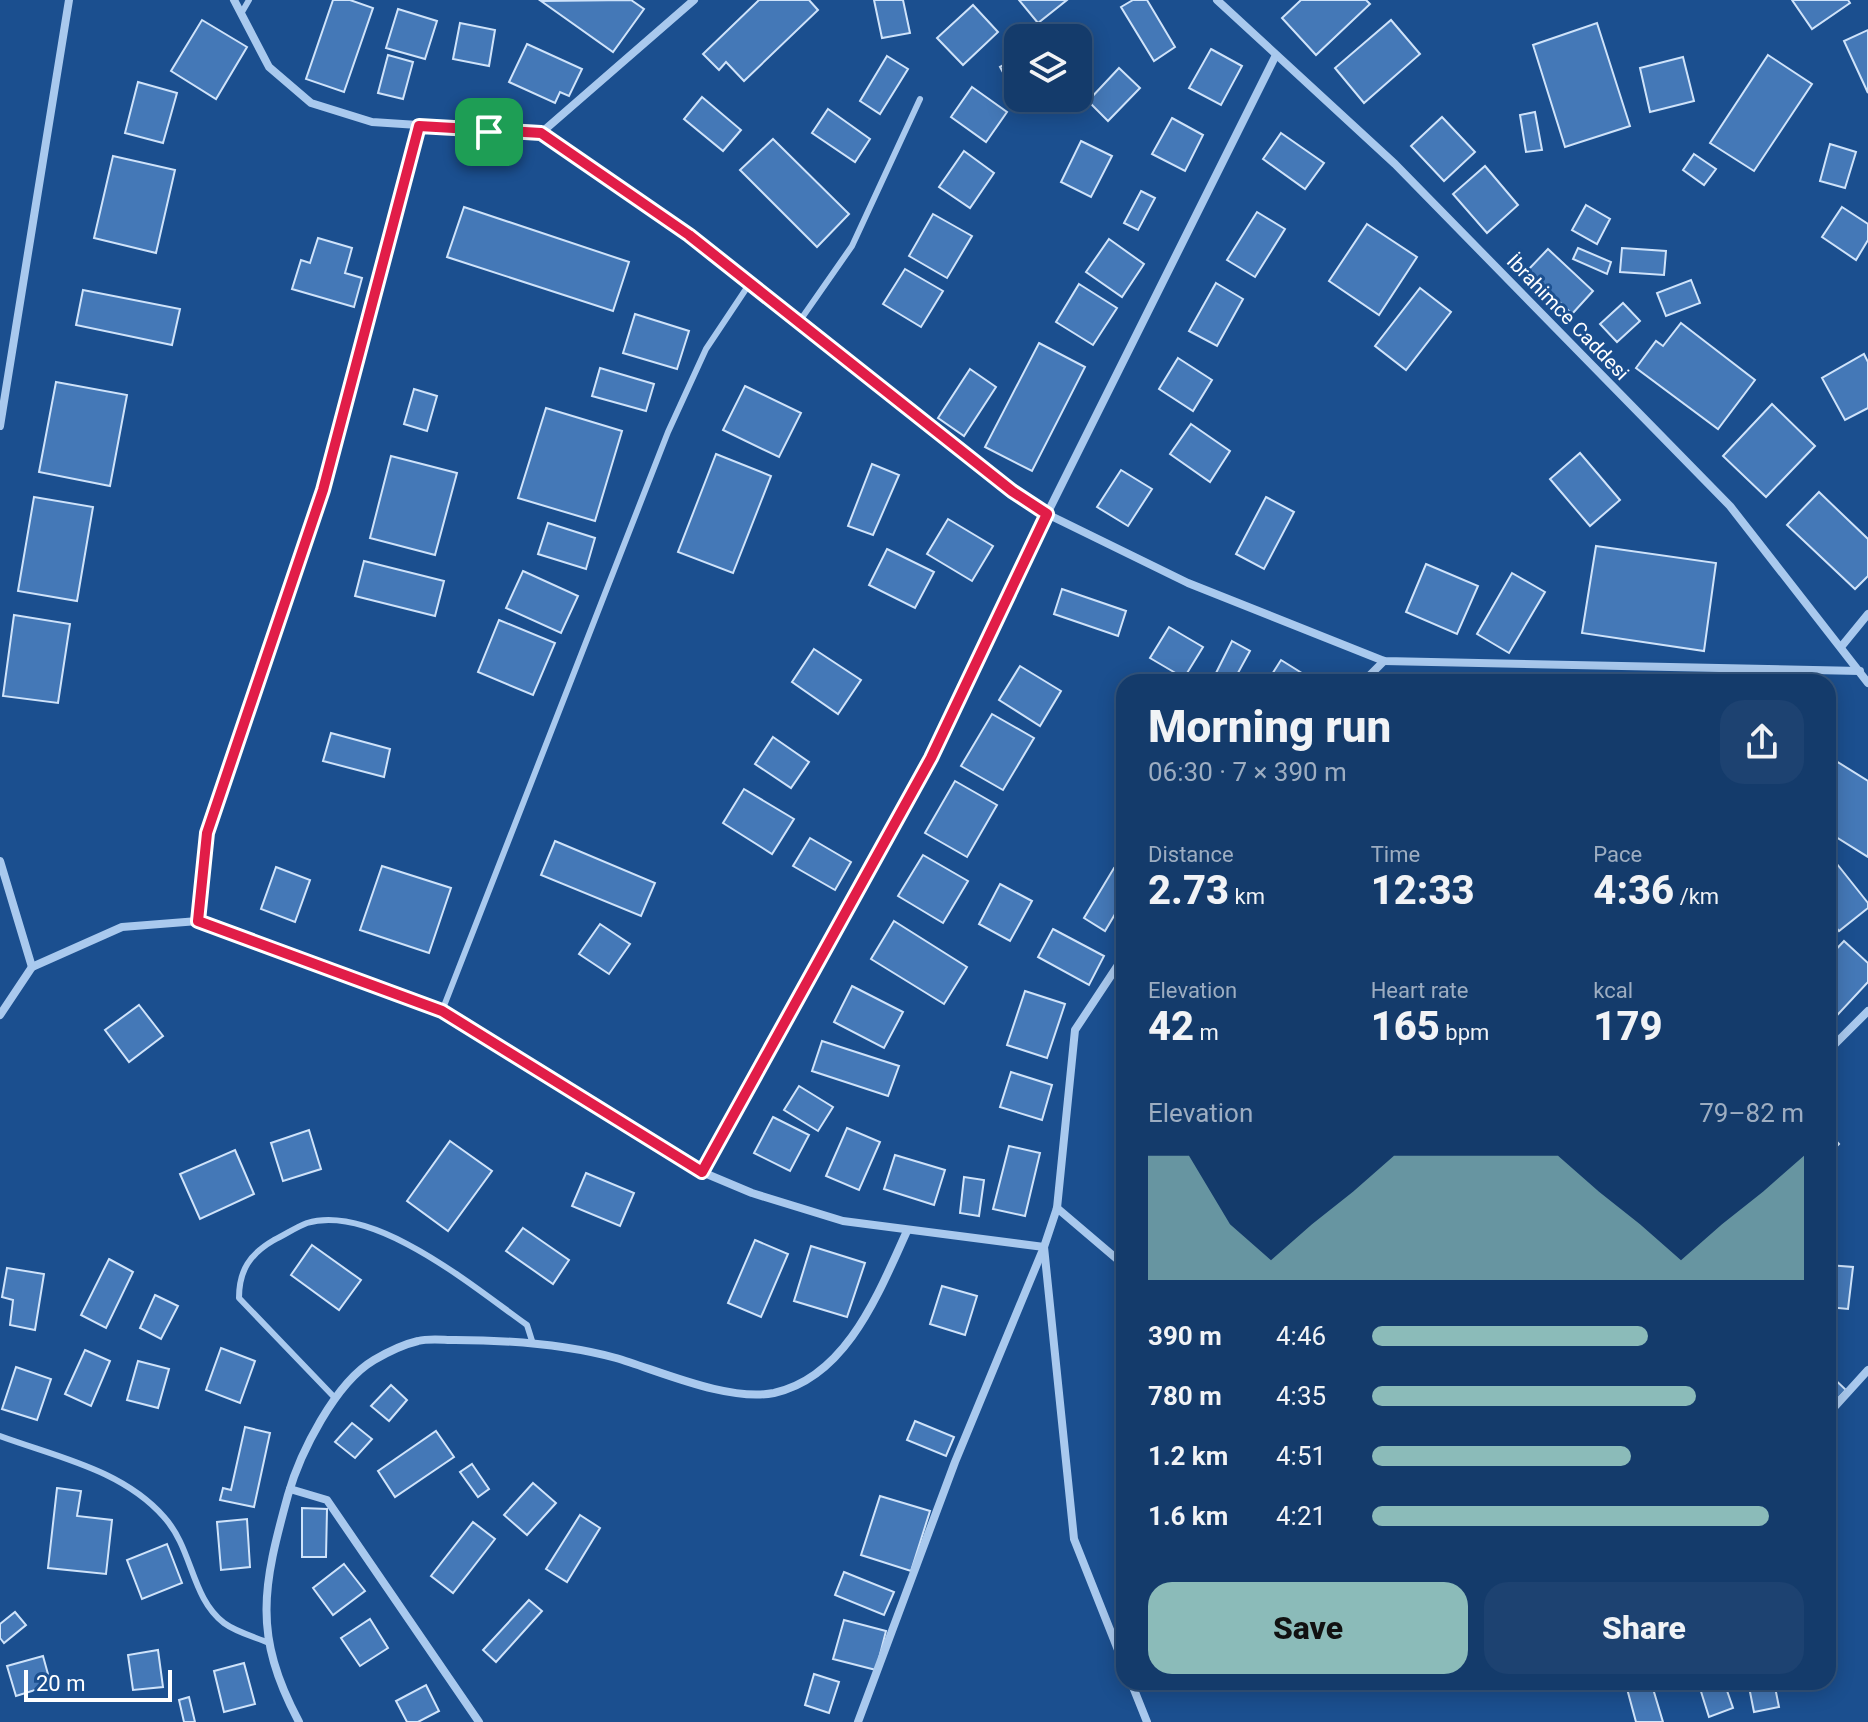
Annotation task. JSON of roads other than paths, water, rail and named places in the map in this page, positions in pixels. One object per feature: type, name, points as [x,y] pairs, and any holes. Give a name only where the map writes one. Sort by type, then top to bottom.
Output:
[{"type":"street","points":[[0,426],[69,0]]},
{"type":"street","points":[[234,0],[269,67],[311,103],[372,122],[541,133],[689,235],[1012,491],[1047,514],[1188,583],[1384,661],[1860,671]]},
{"type":"street","points":[[541,133],[694,0]]},
{"type":"street","name":"İbrahimce Caddesi","points":[[1218,0],[1395,164],[1730,506],[1868,683]]},
{"type":"street","points":[[702,1172],[931,758],[1047,514],[1276,55]]},
{"type":"street","points":[[1841,647],[1868,614]]},
{"type":"street","points":[[1371,674],[1384,661]]},
{"type":"street","points":[[0,861],[32,967]]},
{"type":"street","points":[[0,1015],[32,967],[122,927],[198,921],[442,1011],[702,1172],[752,1193],[843,1221],[1044,1247]]},
{"type":"street","points":[[858,1722],[955,1462],[1044,1247],[1057,1208],[1075,1030],[1116,968]]},
{"type":"street","points":[[1836,1043],[1868,1011]]},
{"type":"street","points":[[1057,1208],[1116,1258]]},
{"type":"street","points":[[299,1722],[269,1643],[265,1618],[268,1570],[290,1489],[306,1448],[335,1398],[372,1361],[419,1340],[509,1340],[613,1357],[712,1390],[773,1393],[825,1369],[871,1308],[907,1231]]},
{"type":"street","points":[[1044,1247],[1074,1539],[1116,1645]]},
{"type":"street","points":[[1836,1405],[1868,1370]]},
{"type":"street","points":[[290,1489],[327,1500],[479,1722]]},
{"type":"street","points":[[1134,1690],[1147,1722]]},
{"type":"lane","points":[[242,12],[249,0]]},
{"type":"lane","points":[[799,322],[852,246],[920,99]]},
{"type":"lane","points":[[198,921],[207,833],[323,490],[419,126]]},
{"type":"lane","points":[[442,1011],[668,432],[706,349],[750,282]]},
{"type":"lane","points":[[335,1398],[239,1298],[239,1284],[250,1258],[259,1249],[306,1223],[340,1220],[361,1223],[400,1240],[527,1325],[533,1344]]},
{"type":"lane","points":[[0,1436],[111,1476],[139,1493],[164,1517],[187,1550],[203,1602],[224,1624],[269,1643]]}]
